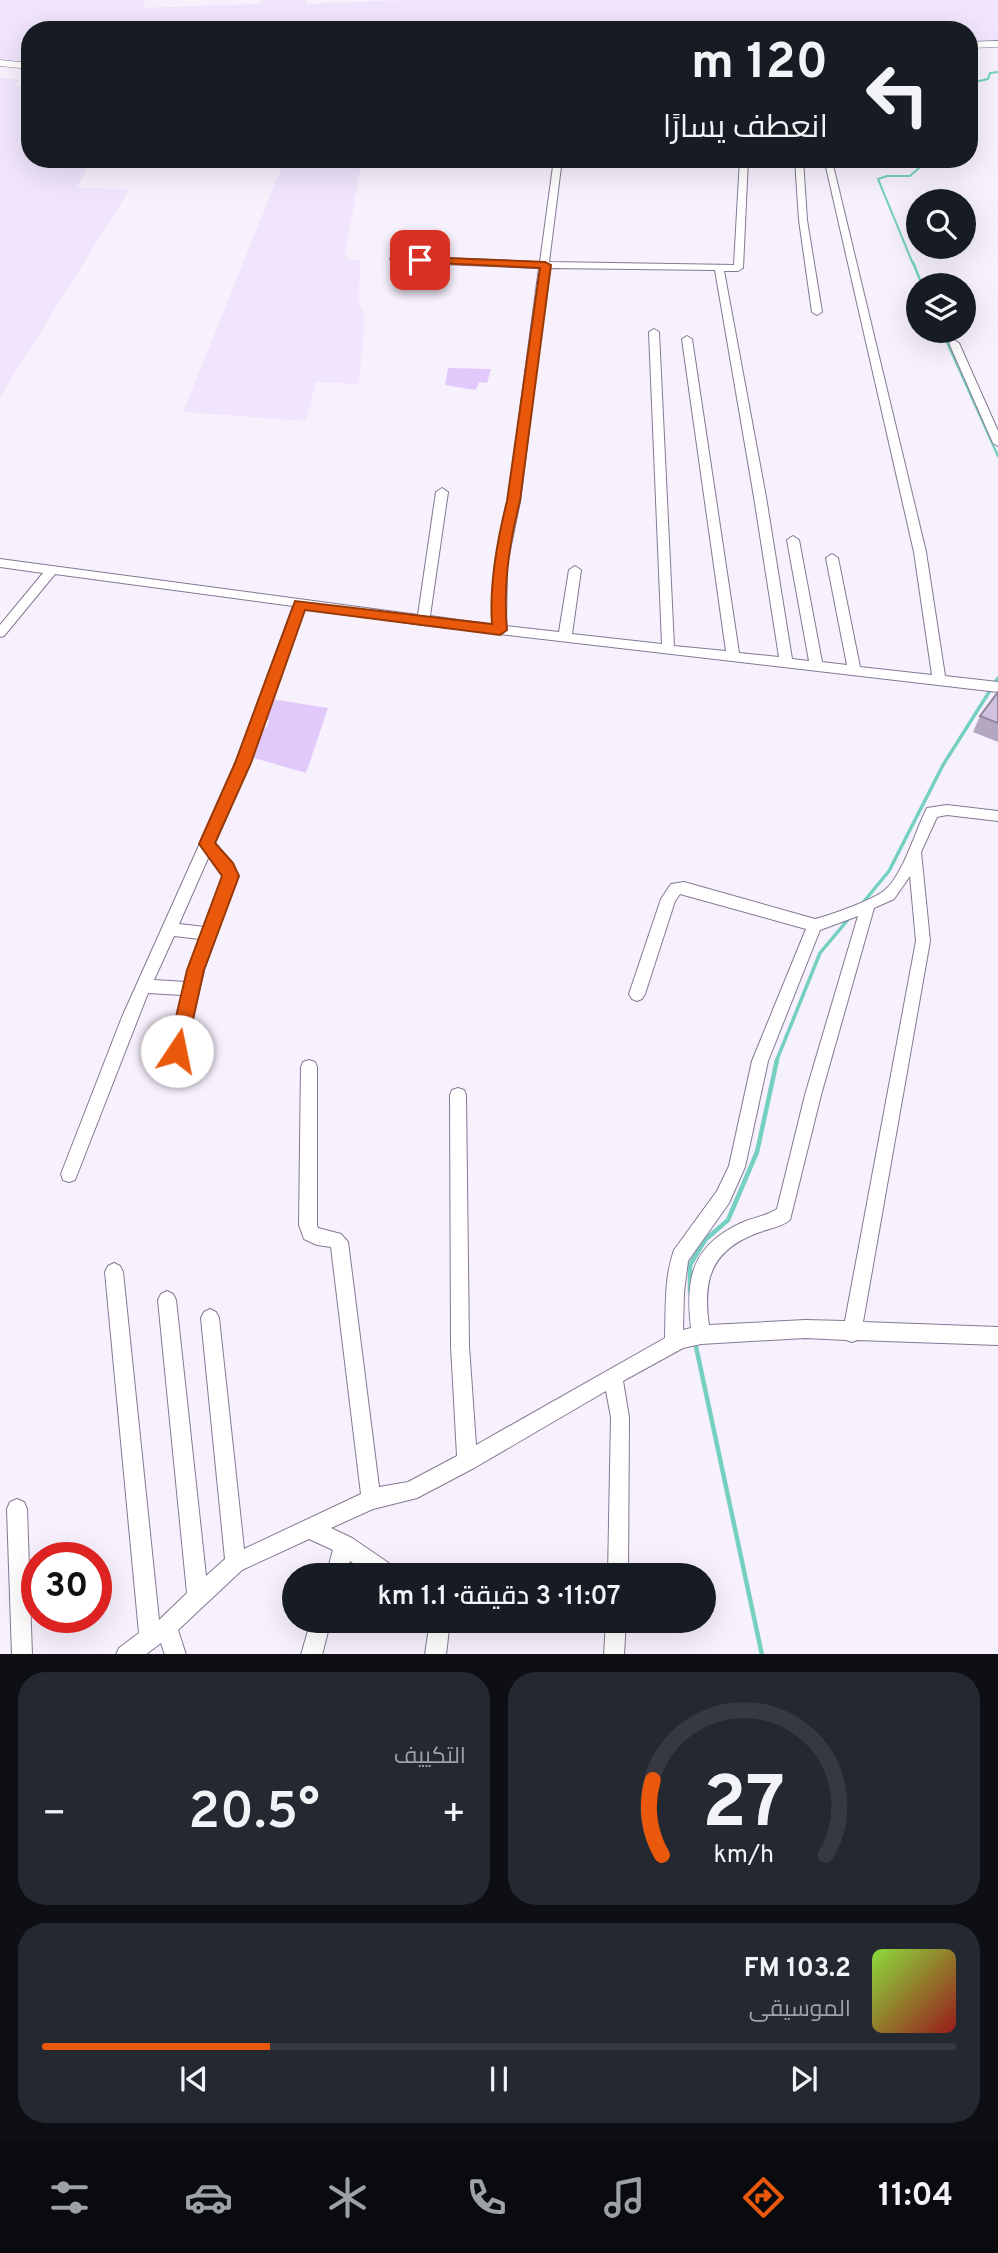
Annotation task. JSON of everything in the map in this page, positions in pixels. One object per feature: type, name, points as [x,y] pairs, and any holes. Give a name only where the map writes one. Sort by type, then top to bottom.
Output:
[{"type":"main road","points":[[978,45],[998,44]]},
{"type":"main road","points":[[0,63],[21,65]]},
{"type":"street","points":[[500,630],[498,603],[505,534],[514,501],[557,168]]},
{"type":"street","points":[[395,259],[738,268],[744,168]]},
{"type":"street","points":[[797,168],[817,312]]},
{"type":"street","points":[[830,168],[920,552],[939,681]]},
{"type":"street","points":[[719,269],[786,661]]},
{"type":"street","points":[[654,332],[668,649]]},
{"type":"street","points":[[687,339],[733,655]]},
{"type":"street","points":[[954,344],[998,443]]},
{"type":"street","points":[[423,621],[442,492]]},
{"type":"street","points":[[793,540],[816,665]]},
{"type":"street","points":[[832,558],[854,669]]},
{"type":"street","points":[[0,563],[423,621],[998,687]]},
{"type":"street","points":[[565,636],[575,570]]},
{"type":"street","points":[[0,633],[51,571]]},
{"type":"street","points":[[69,1174],[144,986],[243,763],[300,605]]},
{"type":"street","points":[[637,994],[668,899],[676,888],[815,925],[832,921],[889,895],[901,880],[915,853],[932,812],[947,810],[998,817]]},
{"type":"street","points":[[177,1051],[191,989],[230,876],[227,867],[207,844]]},
{"type":"street","points":[[852,1333],[923,941],[915,853]]},
{"type":"street","points":[[688,1339],[697,1306],[698,1275],[705,1257],[725,1240],[755,1225],[778,1219],[784,1214],[813,1095],[868,905]]},
{"type":"street","points":[[688,1339],[675,1292],[679,1261],[683,1250],[723,1197],[737,1167],[760,1061],[815,925]]},
{"type":"street","points":[[169,929],[209,934]]},
{"type":"street","points":[[144,986],[191,989]]},
{"type":"street","points":[[309,1067],[308,1225],[314,1236],[332,1237],[339,1242],[371,1499]]},
{"type":"street","points":[[458,1095],[460,1346],[467,1461]]},
{"type":"street","points":[[114,1272],[158,1632],[176,1654]]},
{"type":"street","points":[[167,1300],[198,1598]]},
{"type":"street","points":[[210,1318],[235,1563]]},
{"type":"street","points":[[126,1654],[158,1632],[235,1563],[371,1499],[410,1490],[467,1461],[581,1394],[688,1339],[805,1329],[852,1333],[998,1336]]},
{"type":"street","points":[[612,1378],[620,1417],[618,1563]]},
{"type":"street","points":[[17,1509],[22,1654]]},
{"type":"street","points":[[308,1528],[345,1545],[371,1563]]},
{"type":"street","points":[[340,1563],[345,1545]]},
{"type":"street","points":[[311,1654],[317,1633]]},
{"type":"street","points":[[435,1654],[438,1633]]},
{"type":"street","points":[[614,1654],[615,1633]]},
{"type":"shaded area","points":[[0,0],[145,0],[143,8],[258,4],[263,0],[307,0],[307,4],[403,0],[998,0],[998,40],[978,41],[978,21],[21,21],[21,63],[0,61]]},
{"type":"shaded area","points":[[0,78],[20,79],[15,86],[21,86],[21,168],[88,168],[76,187],[129,190],[0,397]]},
{"type":"shaded area","points":[[281,168],[360,168],[345,255],[349,260],[360,260],[359,302],[365,316],[359,384],[316,382],[306,421],[183,412]]},
{"type":"shaded area","points":[[448,368],[491,369],[487,383],[479,382],[476,390],[445,385]]},
{"type":"shaded area","points":[[271,699],[328,708],[306,773],[254,758],[261,729],[267,727],[269,721],[264,718]]},
{"type":"building","points":[[998,692],[998,723],[980,716]]},
{"type":"waterway","points":[[978,81],[988,79],[990,73],[998,72]]},
{"type":"waterway","points":[[913,264],[878,179],[887,176],[910,176],[919,168]]},
{"type":"waterway","points":[[913,262],[917,273]]},
{"type":"waterway","points":[[947,343],[998,456]]},
{"type":"waterway","points":[[861,905],[889,871],[943,765],[998,678]]},
{"type":"waterway","points":[[776,1062],[820,953],[851,916]]},
{"type":"waterway","points":[[690,1293],[690,1265],[705,1240],[728,1220],[757,1152],[777,1060]]},
{"type":"waterway","points":[[695,1342],[762,1654]]},
{"type":"route","points":[[177,1051],[195,970],[230,876],[227,867],[207,844],[243,763],[300,605],[500,630],[498,603],[505,534],[514,501],[545,265],[420,260]]}]
